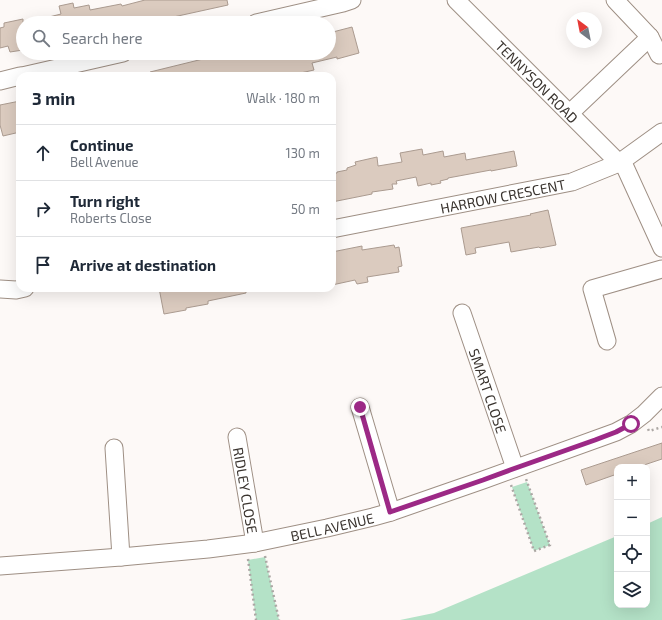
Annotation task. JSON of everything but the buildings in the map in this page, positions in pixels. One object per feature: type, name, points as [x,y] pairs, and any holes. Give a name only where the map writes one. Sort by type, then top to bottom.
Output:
[{"type":"street","points":[[286,16],[352,0]]},
{"type":"street","name":"TENNYSON ROAD","points":[[456,0],[619,163]]},
{"type":"street","points":[[615,0],[650,37],[659,55]]},
{"type":"street","points":[[570,113],[650,37]]},
{"type":"street","points":[[39,72],[92,60]]},
{"type":"street","points":[[0,81],[16,77]]},
{"type":"street","name":"HARROW CRESCENT","points":[[336,228],[572,182],[619,163],[662,132]]},
{"type":"street","points":[[619,163],[625,167],[662,248]]},
{"type":"street","points":[[607,341],[592,289],[662,270]]},
{"type":"street","points":[[0,289],[16,290]]},
{"type":"street","name":"SMART CLOSE","points":[[462,313],[514,468]]},
{"type":"street","name":"BELL AVENUE","points":[[0,566],[120,557],[254,543],[373,517],[483,480],[616,432],[631,424],[644,414],[662,396]]},
{"type":"street","points":[[360,407],[390,512]]},
{"type":"street","name":"RIDLEY CLOSE","points":[[236,437],[254,543]]},
{"type":"street","points":[[114,448],[120,557]]},
{"type":"path","points":[[514,468],[550,545],[534,551],[514,468]]},
{"type":"path","points":[[254,543],[256,620]]},
{"type":"path","points":[[254,543],[279,620]]},
{"type":"green space","points":[[527,482],[550,545],[534,551],[512,487]]},
{"type":"green space","points":[[662,517],[662,620],[400,620],[434,613],[614,537],[614,608],[650,608],[650,523]]},
{"type":"green space","points":[[265,557],[279,620],[256,620],[248,560]]},
{"type":"route","points":[[360,407],[390,512],[595,440],[616,432],[631,424]]}]
